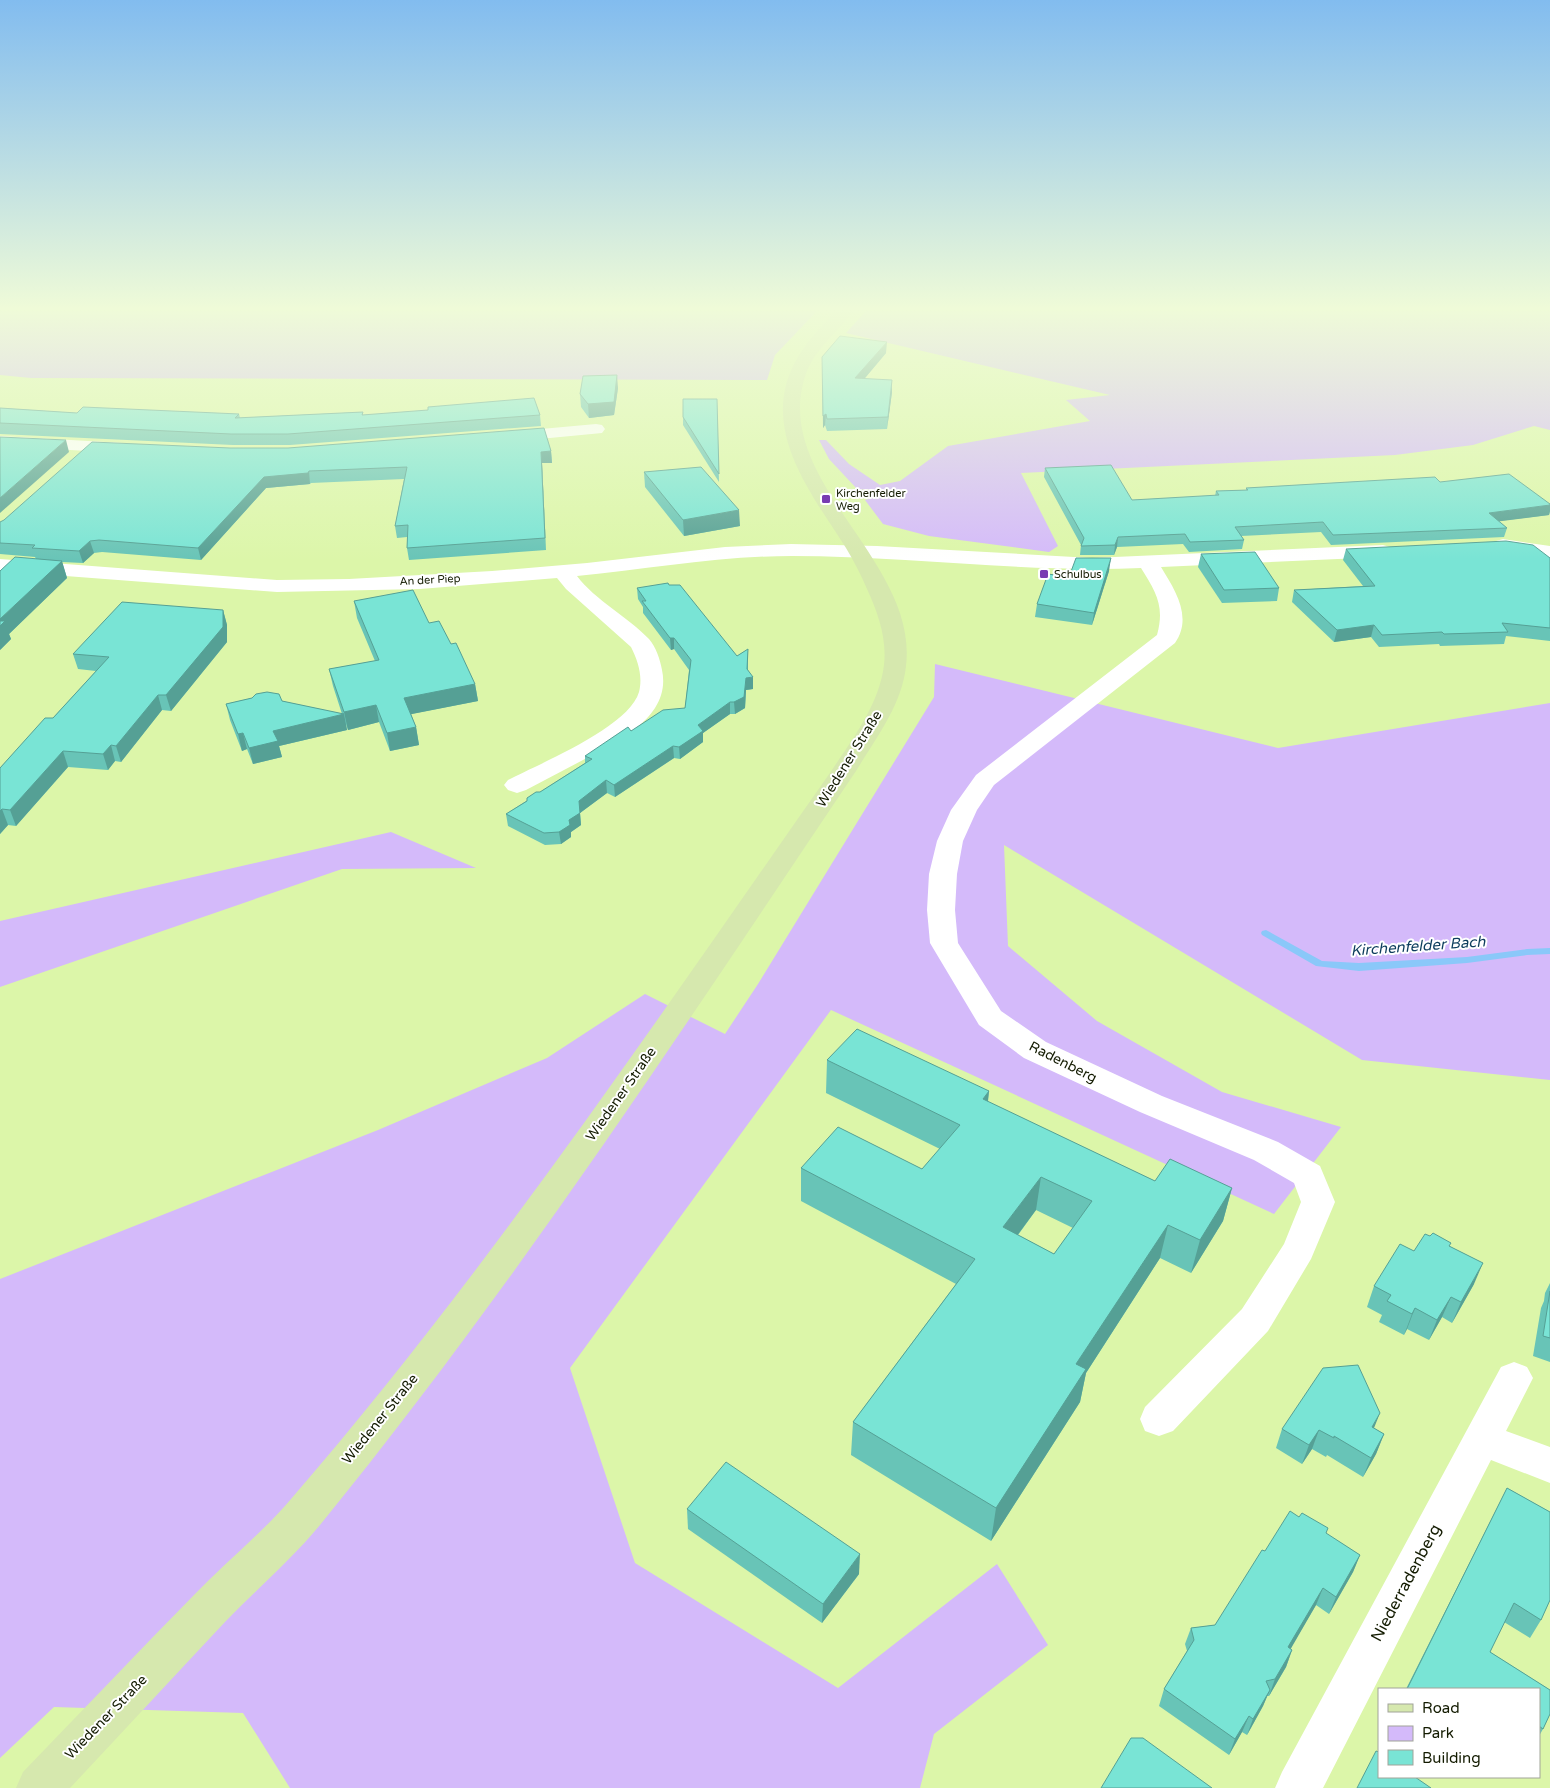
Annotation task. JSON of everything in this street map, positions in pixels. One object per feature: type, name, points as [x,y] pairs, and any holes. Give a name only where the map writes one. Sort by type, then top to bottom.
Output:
[{"type":"main road","name":"Wiedener Straße","points":[[39,1788],[303,1515],[418,1372],[514,1246],[595,1132],[844,771],[881,709],[888,693],[895,666],[894,625],[859,552],[803,461],[793,431],[791,403],[793,394]]},
{"type":"street","points":[[491,438],[596,429]]},
{"type":"street","points":[[0,441],[136,449]]},
{"type":"street","points":[[74,460],[88,447]]},
{"type":"street","points":[[1550,538],[1493,546],[1550,552]]},
{"type":"street","points":[[859,552],[928,554],[1046,564],[1148,562],[1404,550]]},
{"type":"street","name":"An der Piep","points":[[0,565],[284,586],[374,584],[563,571],[747,552],[859,552]]},
{"type":"street","name":"Radenberg","points":[[1148,562],[1170,600],[1172,622],[1167,638],[985,780],[964,810],[950,841],[943,874],[941,910],[944,943],[990,1018],[1035,1050],[1151,1104],[1266,1150],[1308,1175],[1318,1202],[1299,1249],[1255,1320],[1158,1419]]},
{"type":"street","points":[[517,785],[613,735],[630,722],[645,705],[651,690],[652,676],[649,660],[642,644],[573,586],[563,571]]},
{"type":"street","name":"Niederradenberg","points":[[1298,1788],[1514,1378]]},
{"type":"street","points":[[1481,1439],[1550,1465]]},
{"type":"green space","points":[[1108,394],[1550,394],[1550,430],[1534,426],[1473,445],[1395,455],[1021,473],[1058,546],[1049,552],[929,536],[883,524],[865,500],[875,497],[868,489],[858,490],[829,459],[819,440],[826,440],[849,464],[880,485],[900,481],[948,446],[1090,421],[1066,400],[1110,395]]},
{"type":"green space","points":[[935,664],[1278,748],[1550,703],[1550,1080],[1362,1060],[1004,845],[1008,946],[1097,1021],[1222,1092],[1341,1127],[1274,1214],[831,1010],[570,1368],[635,1563],[838,1688],[997,1564],[1048,1645],[934,1734],[920,1788],[290,1788],[243,1713],[54,1707],[0,1758],[0,1279],[378,1130],[547,1058],[645,994],[725,1034],[758,984],[934,697]]},
{"type":"green space","points":[[391,832],[476,868],[342,869],[0,987],[0,921]]},
{"type":"building","points":[[580,394],[615,394],[614,402],[588,404]]},
{"type":"building","points":[[823,394],[890,394],[888,417],[827,419],[826,414],[823,416]]},
{"type":"building","points":[[534,398],[540,415],[288,434],[231,434],[0,423],[0,408],[77,413],[83,407],[239,414],[235,418],[363,412],[362,415],[428,410],[428,407]]},
{"type":"building","points":[[683,399],[717,399],[719,474],[683,417]]},
{"type":"building","points":[[544,428],[551,451],[541,452],[545,538],[407,548],[408,525],[395,526],[407,467],[309,471],[308,473],[264,477],[198,548],[99,540],[90,541],[79,551],[32,548],[35,545],[0,543],[0,522],[92,442],[230,448],[288,448]]},
{"type":"building","points":[[0,437],[66,440],[0,498]]},
{"type":"building","points":[[1111,465],[1132,500],[1219,495],[1216,491],[1248,490],[1246,488],[1435,477],[1440,482],[1509,474],[1550,505],[1489,513],[1507,528],[1333,535],[1323,522],[1235,527],[1244,540],[1190,542],[1185,534],[1118,537],[1115,545],[1081,546],[1084,538],[1045,468]]},
{"type":"building","points":[[701,467],[739,510],[683,520],[644,472]]},
{"type":"building","points":[[1506,541],[1533,545],[1550,558],[1550,628],[1502,623],[1508,632],[1444,634],[1442,632],[1382,635],[1374,625],[1337,630],[1294,590],[1375,586],[1346,549]]},
{"type":"building","points":[[1255,552],[1279,588],[1224,590],[1201,554]]},
{"type":"building","points":[[15,557],[62,561],[0,619],[0,571]]},
{"type":"building","points":[[1076,558],[1111,558],[1094,613],[1037,604],[1048,574],[1069,577]]},
{"type":"building","points":[[668,583],[669,585],[680,585],[737,656],[748,649],[747,669],[753,677],[746,678],[744,697],[730,702],[698,725],[703,731],[679,747],[673,746],[614,785],[606,780],[579,801],[580,813],[569,820],[570,825],[559,832],[544,833],[506,814],[527,801],[527,798],[536,792],[540,792],[592,759],[585,756],[628,727],[631,731],[663,710],[685,708],[691,660],[674,638],[670,638],[642,601],[646,601],[637,588]]},
{"type":"building","points":[[413,590],[429,623],[439,621],[451,644],[456,643],[475,684],[404,698],[416,727],[387,733],[376,705],[344,712],[329,669],[379,660],[354,601]]},
{"type":"building","points":[[122,602],[223,610],[223,627],[166,695],[158,695],[116,746],[111,745],[103,754],[63,751],[10,810],[2,809],[0,811],[0,768],[45,718],[53,718],[109,657],[73,654]]},
{"type":"building","points":[[267,692],[279,694],[282,701],[344,714],[273,731],[278,741],[249,748],[243,733],[238,734],[226,704],[252,698],[256,694]]},
{"type":"building","points":[[857,1029],[989,1091],[983,1099],[1155,1181],[1170,1159],[1232,1188],[1200,1240],[1168,1225],[1076,1364],[1086,1369],[996,1508],[853,1422],[975,1259],[801,1168],[838,1127],[922,1169],[960,1125],[827,1060]],"holes":[[[1041,1177],[1092,1201],[1054,1254],[1003,1227]]]},
{"type":"building","points":[[1433,1233],[1451,1243],[1449,1246],[1483,1263],[1461,1302],[1451,1297],[1437,1320],[1415,1308],[1412,1314],[1387,1301],[1391,1295],[1374,1286],[1400,1244],[1414,1251],[1425,1234],[1430,1236]]},
{"type":"building","points":[[1550,1291],[1550,1338],[1543,1336]]},
{"type":"building","points":[[1358,1365],[1380,1413],[1372,1427],[1384,1434],[1371,1458],[1334,1436],[1334,1438],[1319,1430],[1309,1445],[1282,1429],[1323,1368]]},
{"type":"building","points":[[726,1462],[860,1554],[823,1604],[687,1509]]},
{"type":"building","points":[[1507,1488],[1550,1512],[1550,1600],[1541,1620],[1514,1603],[1490,1652],[1550,1690],[1550,1714],[1543,1729],[1540,1727],[1540,1688],[1407,1688]]},
{"type":"building","points":[[1290,1511],[1299,1517],[1302,1513],[1328,1528],[1326,1533],[1360,1555],[1336,1597],[1323,1588],[1288,1647],[1292,1650],[1275,1679],[1266,1681],[1270,1690],[1253,1719],[1249,1716],[1235,1739],[1164,1689],[1194,1640],[1191,1628],[1215,1625],[1262,1550],[1265,1551]]},
{"type":"building","points":[[1131,1738],[1143,1738],[1212,1788],[1101,1788]]},
{"type":"building","points":[[1376,1751],[1378,1752],[1378,1778],[1416,1778],[1431,1788],[1357,1788]]},
{"type":"waterway","name":"Kirchenfelder Bach","points":[[1266,933],[1320,964],[1359,967],[1467,960],[1550,951]]},
{"type":"place","name":"Kirchenfelder Weg","points":[[826,499]]},
{"type":"place","name":"Schulbus","points":[[1044,574]]}]
